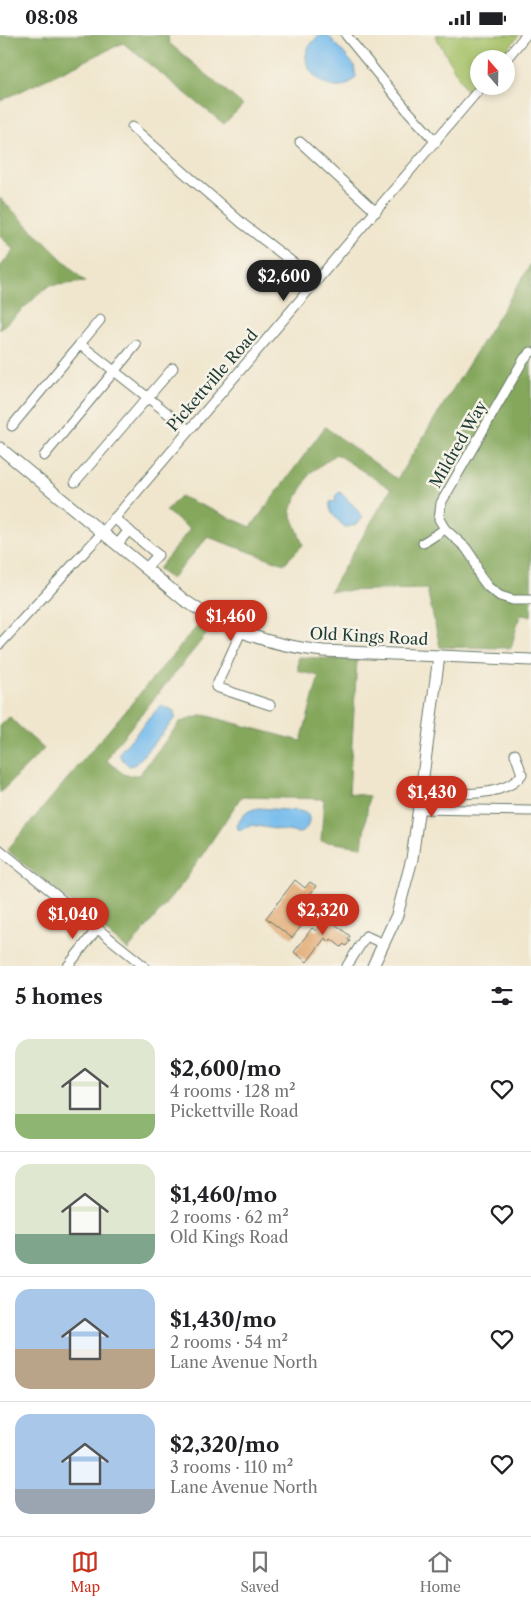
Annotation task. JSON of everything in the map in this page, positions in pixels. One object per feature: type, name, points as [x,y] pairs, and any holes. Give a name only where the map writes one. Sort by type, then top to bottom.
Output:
[{"type":"main road","name":"Old Kings Road","points":[[0,448],[184,600],[208,616],[241,633],[272,643],[297,648],[531,660]]},
{"type":"main road","points":[[373,966],[397,915],[412,859],[439,656]]},
{"type":"street","points":[[346,35],[406,110],[436,142]]},
{"type":"street","points":[[514,50],[526,35]]},
{"type":"street","name":"Pickettville Road","points":[[0,644],[102,533],[475,95]]},
{"type":"street","points":[[132,127],[243,224],[317,281]]},
{"type":"street","points":[[300,142],[376,212]]},
{"type":"street","points":[[12,426],[100,320]]},
{"type":"street","points":[[80,344],[189,430]]},
{"type":"street","points":[[44,455],[136,345]]},
{"type":"street","name":"Mildred Way","points":[[445,529],[439,519],[441,503],[524,359],[531,352]]},
{"type":"street","points":[[75,482],[173,369]]},
{"type":"street","points":[[114,518],[158,555],[146,569]]},
{"type":"street","points":[[423,543],[445,529],[466,548],[474,560],[479,575],[488,587],[500,596],[513,599],[531,599]]},
{"type":"street","points":[[117,545],[129,531]]},
{"type":"street","points":[[241,633],[216,687],[270,705]]},
{"type":"street","points":[[422,792],[473,793],[508,786],[518,781],[522,774],[516,754]]},
{"type":"street","points":[[420,809],[531,811]]},
{"type":"street","points":[[0,850],[144,966]]},
{"type":"street","points":[[68,966],[97,929]]},
{"type":"street","points":[[347,966],[366,936],[384,944]]},
{"type":"green space","points":[[0,35],[168,35],[169,43],[243,105],[224,124],[123,43],[0,101]]},
{"type":"green space","points":[[435,35],[519,35],[507,50],[470,50],[469,96]]},
{"type":"green space","points":[[0,198],[85,282],[48,286],[0,330],[0,267],[14,250],[0,236]]},
{"type":"green space","points":[[531,264],[531,616],[520,615],[511,648],[440,647],[427,589],[330,591],[391,489],[336,454],[310,473],[290,511],[303,545],[284,564],[208,537],[171,579],[158,569],[190,529],[166,511],[180,496],[251,527],[325,427],[397,479]]},
{"type":"green space","points":[[199,624],[210,630],[113,749],[107,761],[125,775],[139,775],[180,722],[204,715],[301,741],[319,676],[298,671],[298,657],[357,660],[349,793],[369,796],[362,847],[321,841],[324,799],[241,797],[186,879],[128,950],[7,850]]},
{"type":"green space","points":[[9,717],[44,749],[0,793],[0,726]]},
{"type":"water","points":[[320,35],[328,35],[354,65],[356,77],[351,82],[340,87],[333,87],[321,81],[310,70],[306,58],[307,51],[312,42]]},
{"type":"water","points":[[340,492],[363,518],[350,527],[345,527],[330,509],[330,502],[336,501],[335,496]]},
{"type":"water","points":[[160,706],[174,711],[175,718],[136,764],[129,766],[120,757],[120,752]]},
{"type":"water","points":[[259,808],[300,811],[308,814],[309,823],[299,833],[251,825],[239,831],[237,826],[243,816],[251,810]]},
{"type":"building","points":[[295,880],[305,888],[310,882],[316,886],[311,893],[321,901],[292,938],[266,918]]},
{"type":"building","points":[[334,907],[343,914],[335,924],[350,936],[348,940],[350,941],[346,946],[344,944],[341,947],[331,939],[329,942],[325,938],[307,962],[294,952],[312,928],[316,931]]}]
